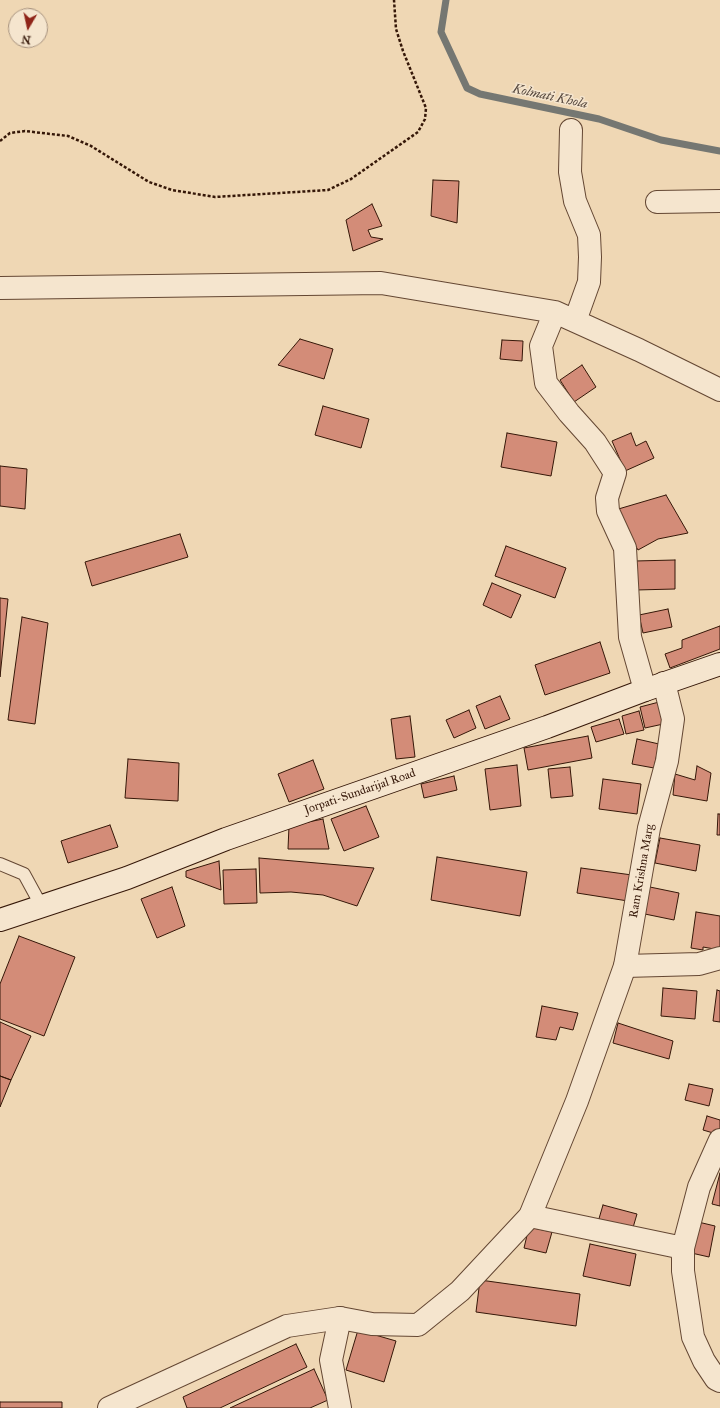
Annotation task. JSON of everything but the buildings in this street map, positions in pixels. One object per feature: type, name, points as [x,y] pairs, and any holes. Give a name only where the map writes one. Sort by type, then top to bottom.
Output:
[{"type":"street","points":[[571,130],[570,172],[575,201],[589,234],[590,257],[589,282],[575,322]]},
{"type":"street","points":[[658,202],[720,201]]},
{"type":"street","points":[[0,288],[381,283],[555,312],[639,350],[720,390]]},
{"type":"street","name":"Ram Krishna Marg","points":[[530,1216],[546,1173],[577,1102],[625,966],[649,828],[667,761],[674,719],[654,686],[630,637],[625,548],[608,511],[607,498],[615,473],[595,442],[569,413],[546,383],[541,346],[555,312]]},
{"type":"street","name":"Jorpati-Sundarijal Road","points":[[0,920],[127,878],[226,839],[547,727],[654,686],[720,664]]},
{"type":"street","points":[[625,966],[699,964],[720,958]]},
{"type":"street","points":[[720,1140],[699,1187],[683,1248],[683,1271],[693,1337],[704,1361],[716,1379],[720,1381]]},
{"type":"street","points":[[109,1408],[287,1326],[340,1318],[372,1324],[418,1325],[460,1291],[530,1216],[683,1248]]},
{"type":"street","points":[[340,1318],[331,1360],[340,1408]]},
{"type":"lane","points":[[0,864],[24,874],[42,907]]},
{"type":"path","points":[[0,141],[10,132],[25,131],[68,136],[91,146],[149,182],[172,190],[215,196],[328,190],[351,179],[418,132],[425,119],[426,108],[403,51],[396,28],[394,0]]},
{"type":"waterway","name":"Kolmati Khola","points":[[446,0],[441,32],[467,88],[480,94],[599,119],[661,140],[720,151]]}]
